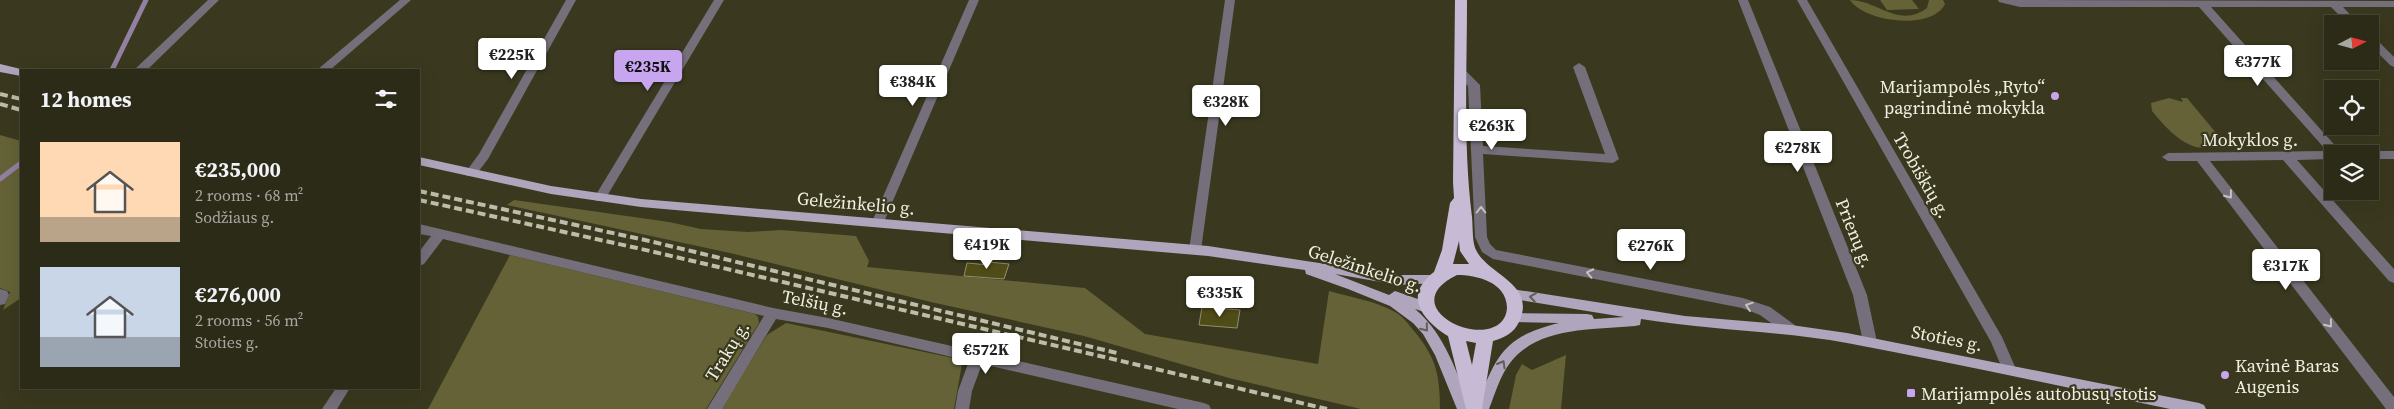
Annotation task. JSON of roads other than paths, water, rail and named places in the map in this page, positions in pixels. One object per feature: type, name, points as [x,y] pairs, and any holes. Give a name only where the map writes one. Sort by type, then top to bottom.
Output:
[{"type":"highway","points":[[1437,277],[1455,269],[1484,272],[1505,285],[1512,294],[1516,306],[1514,317],[1503,330],[1485,337],[1471,337],[1443,327],[1427,308],[1425,298],[1427,288],[1437,277],[1450,250],[1460,182],[1461,0]]},
{"type":"highway","points":[[1460,182],[1468,251],[1484,272]]},
{"type":"highway","points":[[1456,333],[1474,409]]},
{"type":"highway","points":[[1474,409],[1485,337]]},
{"type":"main road","points":[[0,68],[20,72]]},
{"type":"main road","name":"Geležinkelio g.","points":[[420,161],[600,198],[877,224],[1196,250],[1250,256],[1398,280],[1437,277]]},
{"type":"main road","name":"Geležinkelio g.","points":[[1292,264],[1354,287],[1396,296],[1427,308]]},
{"type":"main road","points":[[1354,287],[1406,309],[1416,317],[1432,337],[1474,409],[1504,359],[1523,342],[1548,331],[1635,321]]},
{"type":"main road","name":"Stoties g.","points":[[1512,294],[1685,321],[1791,330],[1870,342],[2199,409]]},
{"type":"main road","name":"Stoties g.","points":[[1514,317],[1685,321]]},
{"type":"street","points":[[141,69],[214,0]]},
{"type":"street","points":[[324,69],[406,0]]},
{"type":"street","points":[[471,172],[484,156],[571,0]]},
{"type":"street","points":[[600,198],[719,0]]},
{"type":"street","points":[[877,224],[974,0]]},
{"type":"street","points":[[1196,250],[1230,0]]},
{"type":"street","name":"Prienų g.","points":[[1743,0],[1860,295],[1870,342]]},
{"type":"street","name":"Trobiškių g.","points":[[1802,0],[1997,340],[2009,369]]},
{"type":"street","points":[[2003,0],[2020,4],[2308,2],[2394,4]]},
{"type":"street","points":[[2201,3],[2326,145]]},
{"type":"street","points":[[2334,4],[2345,15]]},
{"type":"street","points":[[2379,48],[2394,63]]},
{"type":"street","points":[[1478,150],[1613,159],[1579,67]]},
{"type":"street","points":[[1462,73],[1474,85],[1481,237],[1485,248],[1493,254],[1743,303],[1765,311],[1791,330]]},
{"type":"street","name":"Mokyklos g.","points":[[2168,157],[2324,154]]},
{"type":"street","points":[[2379,155],[2394,155]]},
{"type":"street","points":[[2200,156],[2394,408]]},
{"type":"street","points":[[2287,156],[2394,278]]},
{"type":"street","name":"Telšių g.","points":[[420,229],[773,313],[821,322],[977,358],[1169,405],[1204,409]]},
{"type":"street","points":[[420,260],[439,234]]},
{"type":"street","points":[[0,294],[2,295],[0,300]]},
{"type":"street","name":"Trakų g.","points":[[714,409],[773,313]]},
{"type":"street","points":[[962,409],[965,391],[977,358]]},
{"type":"street","points":[[329,409],[342,389]]},
{"type":"waterway","points":[[112,69],[146,0]]},
{"type":"waterway","points":[[0,179],[20,164]]},
{"type":"railway","points":[[0,94],[20,99]]},
{"type":"railway","points":[[0,104],[20,110]]},
{"type":"railway","points":[[420,191],[645,240],[1117,353]]},
{"type":"railway","points":[[420,200],[637,248],[1327,409]]},
{"type":"place","name":"Marijampolės „Ryto“ pagrindinė mokykla","points":[[2055,96]]},
{"type":"place","name":"Kavinė Baras Augenis","points":[[2225,375]]},
{"type":"place","name":"Marijampolės autobusų stotis","points":[[1911,393]]}]
